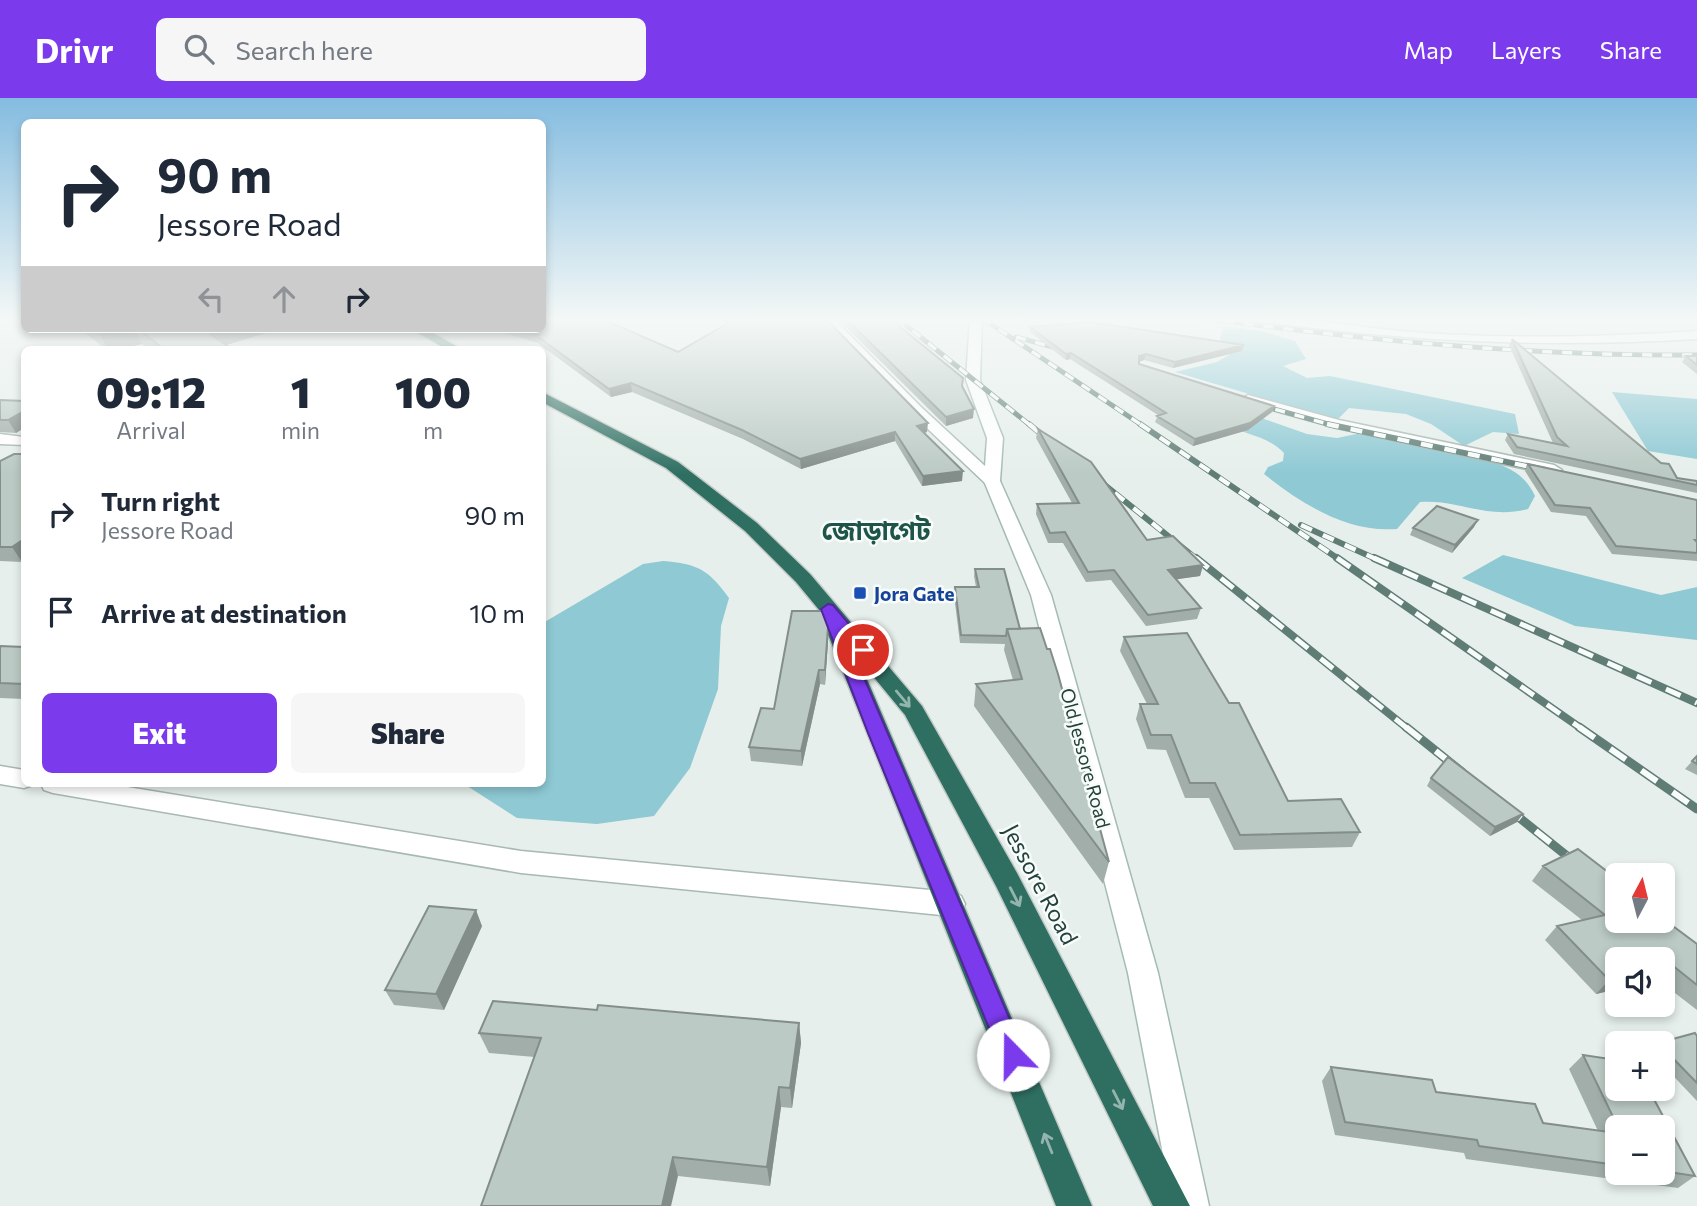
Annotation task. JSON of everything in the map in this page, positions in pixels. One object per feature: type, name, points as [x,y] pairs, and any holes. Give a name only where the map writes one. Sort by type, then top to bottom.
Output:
[{"type":"highway","name":"Jessore Road","points":[[546,398],[672,465],[751,527],[803,578],[914,712],[1007,881],[1172,1206]]},
{"type":"highway","name":"Jessore Road","points":[[828,609],[1074,1206]]},
{"type":"street","points":[[877,370],[992,481]]},
{"type":"street","name":"Old Jessore Road","points":[[974,370],[974,380],[995,438],[992,481],[1041,595],[1143,973],[1191,1206]]},
{"type":"street","points":[[1228,393],[1337,424],[1566,472]]},
{"type":"street","points":[[0,439],[21,441]]},
{"type":"street","points":[[0,775],[21,778]]},
{"type":"street","points":[[71,787],[521,862],[951,904]]},
{"type":"water","points":[[1185,370],[1290,370],[1307,378],[1330,376],[1515,414],[1519,434],[1493,432],[1464,446],[1431,424],[1406,414],[1349,408],[1337,420],[1175,372]]},
{"type":"water","points":[[1612,392],[1697,399],[1697,459],[1648,451]]},
{"type":"water","points":[[1205,398],[1307,434],[1337,438],[1361,433],[1491,461],[1517,474],[1535,496],[1528,509],[1513,512],[1420,502],[1397,529],[1378,529],[1343,521],[1310,506],[1264,474],[1268,467],[1283,461],[1284,453],[1264,439],[1224,423]]},
{"type":"water","points":[[1503,555],[1661,595],[1697,587],[1697,640],[1575,626],[1462,578]]},
{"type":"water","points":[[663,561],[694,566],[715,580],[729,598],[721,626],[718,689],[690,768],[654,816],[597,824],[517,818],[469,787],[546,787],[546,621],[643,564]]},
{"type":"building","points":[[583,370],[876,370],[928,423],[917,426],[963,471],[923,476],[895,432],[800,459],[742,430],[631,383],[609,389]]},
{"type":"building","points":[[898,370],[953,370],[963,378],[962,386],[974,409],[946,417]]},
{"type":"building","points":[[1097,370],[1157,370],[1274,406],[1250,423],[1195,439],[1157,416],[1166,413]]},
{"type":"building","points":[[1526,370],[1549,370],[1661,463],[1669,464],[1677,478],[1697,481],[1697,485],[1517,447],[1508,434],[1567,446],[1557,437]]},
{"type":"building","points":[[0,400],[21,401],[21,413],[8,420],[0,420]]},
{"type":"building","points":[[1038,429],[1091,462],[1147,540],[1173,536],[1203,565],[1168,570],[1201,608],[1148,615],[1114,570],[1088,572],[1065,532],[1050,533],[1037,504],[1079,503]]},
{"type":"building","points":[[14,454],[21,454],[21,541],[12,547],[0,547],[0,461]]},
{"type":"building","points":[[1528,464],[1697,500],[1697,553],[1616,546],[1590,508],[1555,505]]},
{"type":"building","points":[[1437,506],[1478,520],[1455,545],[1413,528]]},
{"type":"building","points":[[975,569],[1004,569],[1020,629],[1007,629],[1006,636],[961,635],[955,587],[979,587]]},
{"type":"building","points":[[792,611],[823,611],[828,627],[825,670],[819,670],[801,751],[749,747],[761,708],[774,709]]},
{"type":"building","points":[[1040,628],[1058,674],[1109,862],[976,684],[1022,679],[1007,629]]},
{"type":"building","points":[[1187,633],[1229,703],[1239,703],[1288,801],[1341,799],[1360,832],[1240,835],[1215,783],[1190,783],[1171,735],[1151,735],[1140,704],[1158,704],[1124,637]]},
{"type":"building","points":[[0,646],[21,647],[21,684],[0,683]]},
{"type":"building","points":[[1448,757],[1523,814],[1495,827],[1431,778]]},
{"type":"building","points":[[1578,849],[1605,870],[1605,915],[1543,866]]},
{"type":"building","points":[[429,906],[476,910],[436,994],[385,990]]},
{"type":"building","points":[[1605,915],[1605,933],[1675,933],[1675,928],[1697,944],[1697,985],[1675,967],[1675,947],[1605,947],[1605,976],[1557,926]]},
{"type":"building","points":[[493,1001],[597,1010],[598,1005],[799,1023],[790,1088],[779,1087],[767,1167],[673,1157],[662,1206],[481,1206],[541,1038],[479,1033]]},
{"type":"building","points":[[1695,1033],[1697,1036],[1697,1083],[1675,1060],[1675,1038]]},
{"type":"building","points":[[1583,1055],[1605,1058],[1605,1100]]},
{"type":"building","points":[[1331,1067],[1432,1080],[1436,1092],[1535,1104],[1543,1123],[1605,1131],[1605,1163],[1479,1146],[1477,1140],[1345,1122]]},
{"type":"building","points":[[1605,1101],[1655,1101],[1662,1115],[1612,1115]]},
{"type":"building","points":[[1675,1139],[1695,1176],[1675,1173]]},
{"type":"railway","points":[[961,370],[1031,426]]},
{"type":"railway","points":[[1059,370],[1143,426]]},
{"type":"railway","points":[[1256,404],[1330,425]]},
{"type":"railway","points":[[1029,424],[1052,443]]},
{"type":"railway","points":[[1140,424],[1340,560]]},
{"type":"railway","points":[[1330,425],[1545,470]]},
{"type":"railway","points":[[1330,425],[1335,426]]},
{"type":"railway","points":[[1096,478],[1198,560]]},
{"type":"railway","points":[[1301,525],[1378,560]]},
{"type":"railway","points":[[1196,558],[1408,729]]},
{"type":"railway","points":[[1337,558],[1582,729]]},
{"type":"railway","points":[[1374,558],[1697,703]]},
{"type":"railway","points":[[1406,727],[1462,772]]},
{"type":"railway","points":[[1579,727],[1697,809]]},
{"type":"railway","points":[[1506,807],[1582,868]]},
{"type":"place","name":"Jora Gate","points":[[860,593]]},
{"type":"district","name":"জোড়াগেট","points":[[876,529]]},
{"type":"route","points":[[863,650],[828,609],[877,733],[1013,1055]]}]
